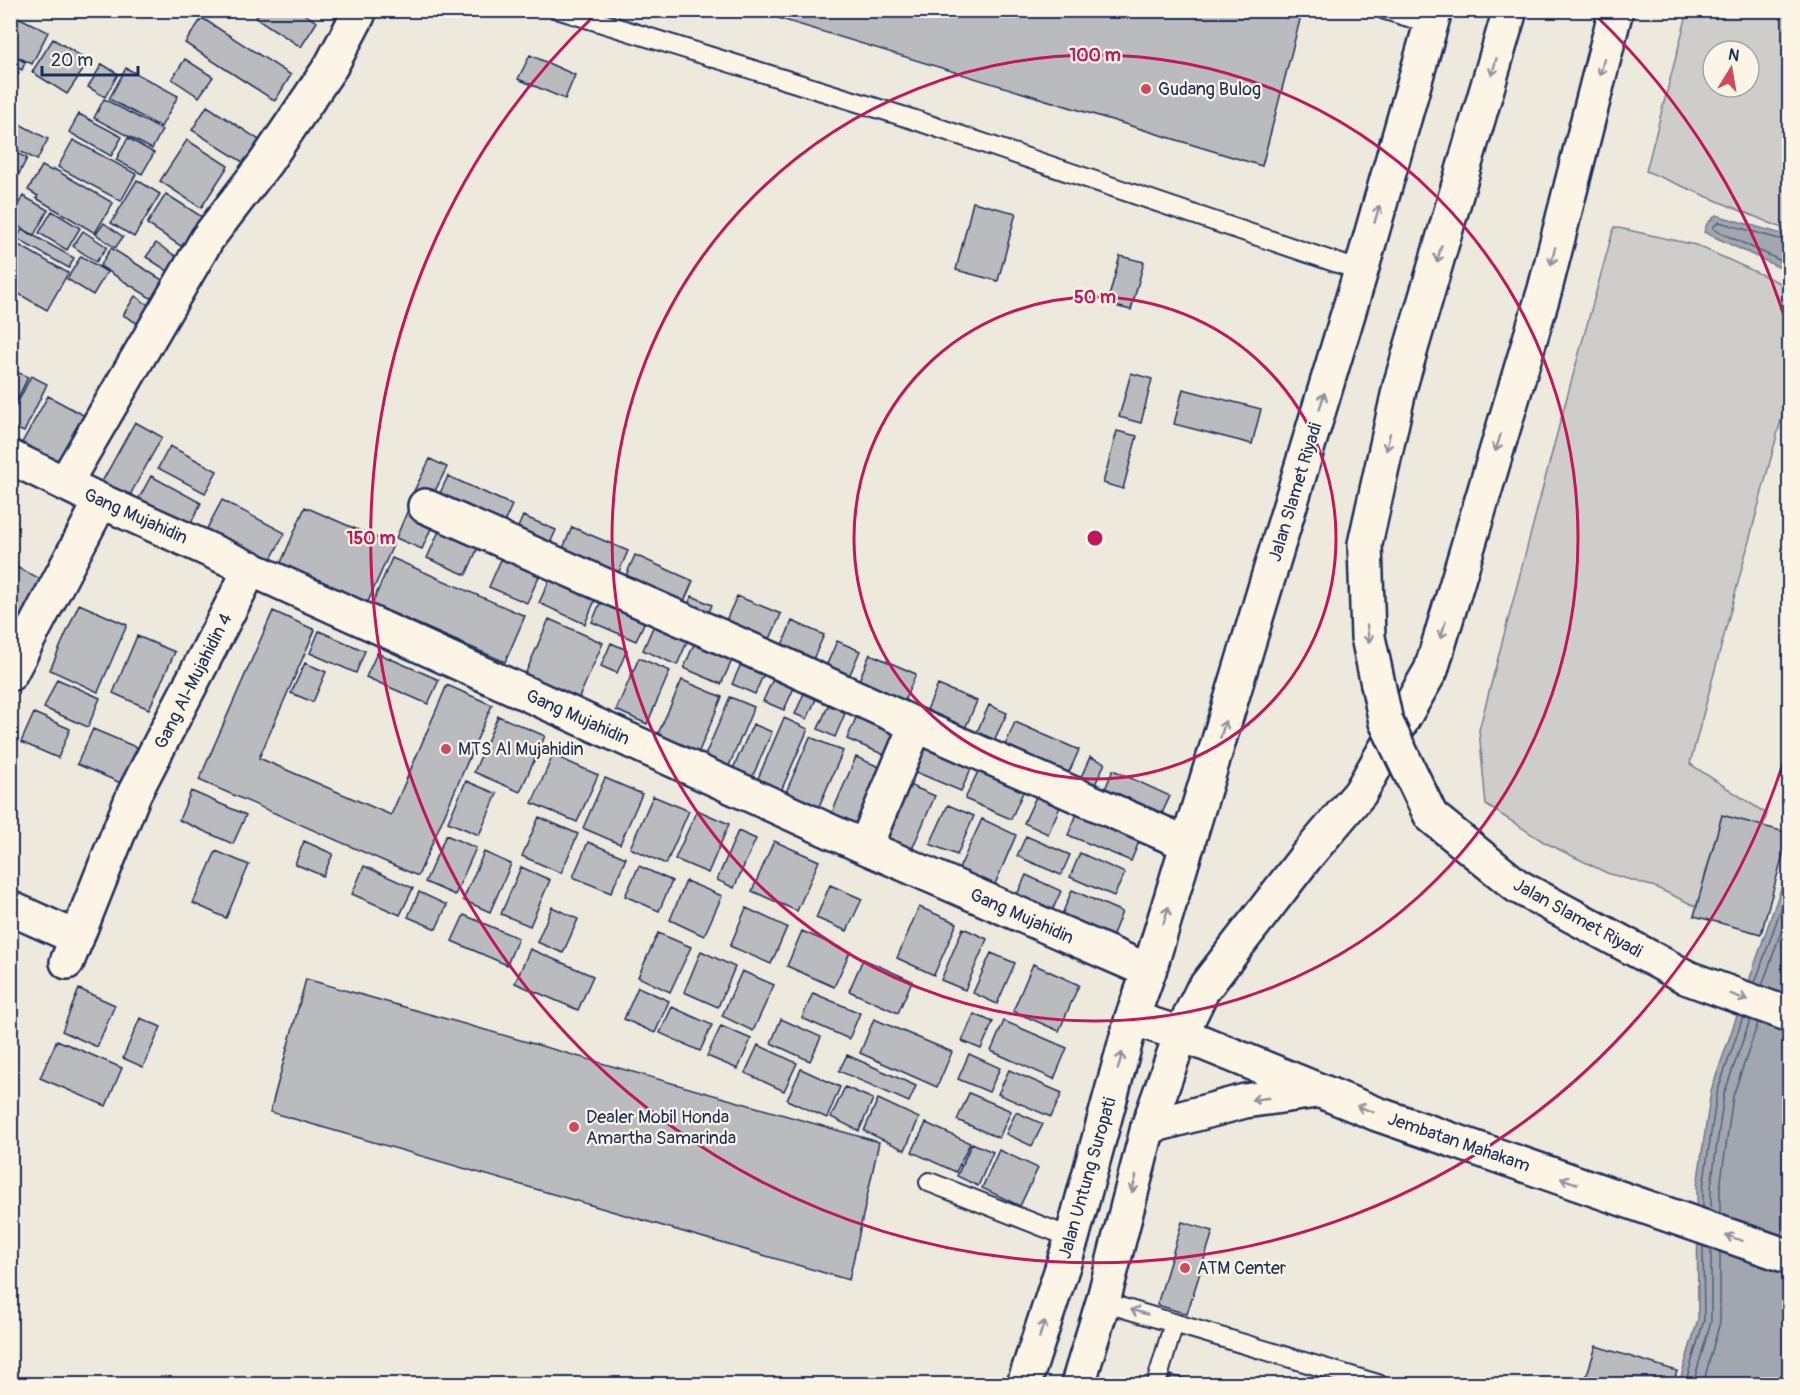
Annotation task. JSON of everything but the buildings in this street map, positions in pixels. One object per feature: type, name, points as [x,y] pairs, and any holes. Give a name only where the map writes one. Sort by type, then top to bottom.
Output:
[{"type":"main road","points":[[64,483],[207,239],[266,162],[324,76],[359,10]]},
{"type":"main road","name":"Jalan Slamet Riyadi","points":[[1510,10],[1400,386],[1365,544],[1368,637],[1386,722],[1431,816],[1517,886],[1688,978],[1790,1015]]},
{"type":"main road","points":[[1078,1384],[1103,1302],[1148,1127],[1181,1034],[1202,991],[1305,858],[1360,793],[1431,669],[1545,289],[1616,10]]},
{"type":"main road","name":"Jalan Slamet Riyadi","points":[[1149,971],[1362,271],[1433,17]]},
{"type":"main road","name":"Gang Mujahidin","points":[[10,457],[100,501],[865,847],[1149,971]]},
{"type":"main road","points":[[10,674],[100,501]]},
{"type":"main road","points":[[425,506],[1188,844]]},
{"type":"main road","name":"Gang Al-Mujahidin 4","points":[[10,908],[72,950],[134,794],[251,568]]},
{"type":"main road","points":[[865,847],[916,725]]},
{"type":"main road","name":"Jalan Untung Suropati","points":[[1024,1384],[1072,1238],[1132,1018],[1149,971]]},
{"type":"main road","name":"Jembatan Mahakam","points":[[1132,1018],[1181,1034],[1377,1114],[1790,1257]]},
{"type":"main road","points":[[1148,1127],[1245,1101],[1318,1091]]},
{"type":"lane","points":[[560,10],[912,119],[1362,271]]},
{"type":"lane","points":[[1385,10],[1433,17]]},
{"type":"lane","points":[[929,1182],[1072,1238]]},
{"type":"lane","points":[[1103,1302],[1378,1384]]},
{"type":"lane","points":[[1156,1384],[1174,1323]]},
{"type":"shaded area","points":[[1688,11],[1789,11],[1789,231],[1646,171]]},
{"type":"shaded area","points":[[1614,227],[1696,245],[1789,287],[1789,390],[1690,764],[1767,814],[1732,920],[1655,887],[1607,873],[1544,842],[1486,805],[1479,730]]},
{"type":"water","points":[[1716,215],[1789,236],[1789,272],[1704,232],[1707,224]]},
{"type":"water","points":[[1789,865],[1789,1384],[1679,1384],[1698,1319],[1697,1186],[1711,1091]]},
{"type":"place","name":"Gudang Bulog","points":[[1146,89]]},
{"type":"place","name":"MTS Al Mujahidin","points":[[446,749]]},
{"type":"place","name":"Dealer Mobil Honda Amartha Samarinda","points":[[574,1127]]},
{"type":"place","name":"ATM Center","points":[[1185,1268]]}]
